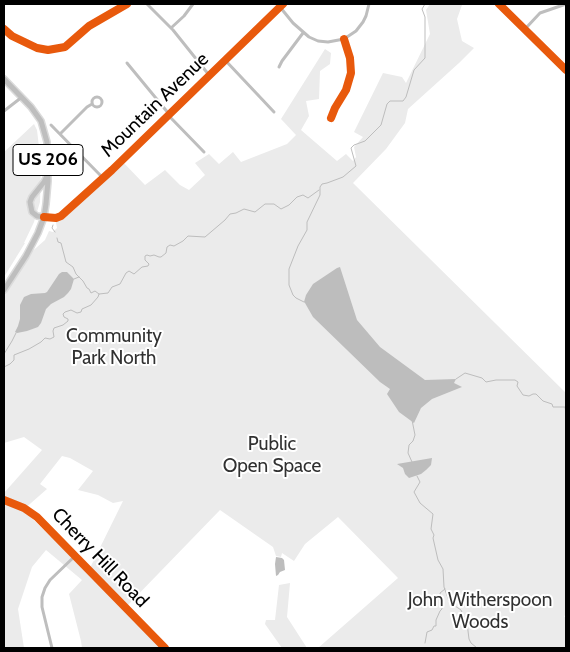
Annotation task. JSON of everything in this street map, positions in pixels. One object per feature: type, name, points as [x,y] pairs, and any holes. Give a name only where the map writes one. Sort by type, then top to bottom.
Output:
[{"type":"highway","name":"US 206","points":[[4,79],[38,116],[47,142],[48,168],[48,193],[44,217],[34,242],[4,290]]},
{"type":"highway","points":[[44,217],[37,216],[32,212],[30,202],[44,182],[48,168]]},
{"type":"street","points":[[4,29],[12,36],[37,48],[48,50],[65,47],[89,26],[126,4]]},
{"type":"street","points":[[147,4],[171,28],[209,76]]},
{"type":"street","points":[[171,28],[193,4]]},
{"type":"street","name":"Mountain Avenue","points":[[44,217],[56,218],[61,216],[104,178],[283,4]]},
{"type":"street","points":[[280,7],[303,33],[323,42],[333,42],[352,35],[360,27],[366,16],[369,4]]},
{"type":"street","points":[[499,4],[566,70]]},
{"type":"street","points":[[525,29],[540,13],[566,4]]},
{"type":"street","points":[[279,67],[303,33]]},
{"type":"street","points":[[331,118],[346,90],[350,78],[350,58],[344,39]]},
{"type":"street","points":[[225,60],[274,112]]},
{"type":"street","points":[[560,64],[566,62]]},
{"type":"street","points":[[127,63],[170,116],[204,152]]},
{"type":"street","points":[[4,111],[22,98]]},
{"type":"street","points":[[60,134],[92,104]]},
{"type":"street","points":[[51,125],[104,178]]},
{"type":"street","name":"Cherry Hill Road","points":[[4,500],[17,504],[31,512],[166,648]]},
{"type":"street","points":[[52,648],[42,606],[42,597],[50,580],[75,556]]},
{"type":"green space","points":[[430,4],[469,4],[462,5],[457,19],[462,41],[474,48],[408,109],[405,123],[386,149],[353,183],[566,393],[566,615],[564,616],[566,619],[566,648],[318,648],[398,578],[338,517],[305,544],[294,561],[282,553],[281,557],[276,556],[273,547],[220,510],[128,605],[105,581],[102,584],[165,648],[82,648],[69,594],[82,580],[46,550],[32,567],[18,609],[24,648],[4,648],[4,493],[42,450],[24,437],[4,443],[4,293],[28,255],[45,240],[49,231],[53,232],[57,228],[55,217],[121,160],[145,185],[165,170],[180,185],[189,190],[205,175],[195,163],[209,154],[219,164],[233,152],[241,162],[287,144],[296,135],[281,119],[325,49],[331,53],[330,64],[320,71],[319,99],[306,101],[309,116],[301,130],[337,161],[346,154],[353,161],[356,157],[354,147],[363,137],[354,132],[383,73],[402,77],[406,83],[430,34],[426,10]],"holes":[[[62,456],[70,458],[93,471],[78,490],[98,495],[113,503],[123,501],[88,572],[23,510],[47,489],[40,484]]]},
{"type":"green space","points":[[34,124],[37,130],[41,164],[40,202],[25,243],[4,277],[4,152]]},
{"type":"green space","points":[[290,583],[287,617],[307,648],[282,648],[265,624],[266,620],[275,620],[279,585]]},
{"type":"shaded area","points":[[340,267],[357,320],[380,347],[425,380],[456,379],[454,383],[462,387],[432,399],[421,408],[414,423],[399,412],[387,394],[390,389],[380,382],[313,317],[304,302],[313,284]]},
{"type":"shaded area","points":[[62,272],[67,272],[74,279],[68,293],[46,309],[38,327],[27,331],[15,332],[20,319],[20,305],[24,297],[47,292]]},
{"type":"shaded area","points":[[432,458],[431,465],[426,470],[409,478],[403,468],[397,464]]},
{"type":"shaded area","points":[[276,557],[284,560],[285,570],[276,576],[275,564]]},
{"type":"waterway","points":[[304,302],[293,295],[289,285],[289,269],[307,230],[307,222],[320,195],[320,187],[322,184],[343,177],[356,166],[351,148],[365,141],[381,125],[387,104],[390,101],[403,101],[406,97],[414,70],[425,58],[425,17],[422,9],[425,4]]},
{"type":"waterway","points":[[4,367],[14,360],[14,355],[29,349],[45,338],[50,339],[54,337],[54,328],[68,321],[64,317],[63,314],[65,312],[71,310],[77,313],[81,312],[82,309],[91,305],[99,294],[108,293],[112,287],[120,284],[126,273],[129,271],[134,274],[142,267],[148,266],[149,264],[145,260],[145,256],[154,255],[161,257],[166,253],[167,247],[170,245],[174,246],[188,236],[205,237],[230,214],[244,209],[255,212],[265,204],[274,204],[281,209],[289,205],[297,197],[303,195],[308,198],[319,190]]},
{"type":"waterway","points":[[53,225],[52,228],[55,232]]},
{"type":"waterway","points":[[57,238],[58,242],[61,243],[66,262],[73,267],[76,274],[91,293],[95,291],[99,294]]},
{"type":"waterway","points":[[74,279],[79,277]]},
{"type":"waterway","points":[[4,354],[16,333]]},
{"type":"waterway","points":[[456,379],[465,373],[482,378],[486,382],[515,380],[518,382],[517,386],[523,395],[536,394],[543,401],[552,404],[553,407],[565,407],[566,413]]},
{"type":"waterway","points":[[412,420],[415,435],[409,445],[408,453],[412,462]]},
{"type":"waterway","points":[[417,476],[420,482],[414,492],[420,503],[433,514],[431,529],[434,535],[438,560],[443,569],[444,587],[449,601],[461,610],[467,623],[469,639],[477,648]]},
{"type":"waterway","points":[[425,643],[427,632],[436,626],[436,620],[442,609],[440,593],[445,589]]},
{"type":"cycle path","points":[[4,29],[12,36],[37,48],[48,50],[65,47],[89,26],[127,4]]},
{"type":"cycle path","points":[[44,217],[56,218],[61,216],[112,170],[283,4]]},
{"type":"cycle path","points":[[499,4],[566,70]]},
{"type":"cycle path","points":[[331,118],[346,90],[351,73],[350,58],[344,39]]},
{"type":"cycle path","points":[[4,500],[24,508],[37,517],[165,648]]},
{"type":"park label","name":"Community Park North","points":[[114,347]]},
{"type":"park label","name":"Public Open Space","points":[[272,455]]},
{"type":"park label","name":"John Witherspoon Woods","points":[[480,611]]}]
